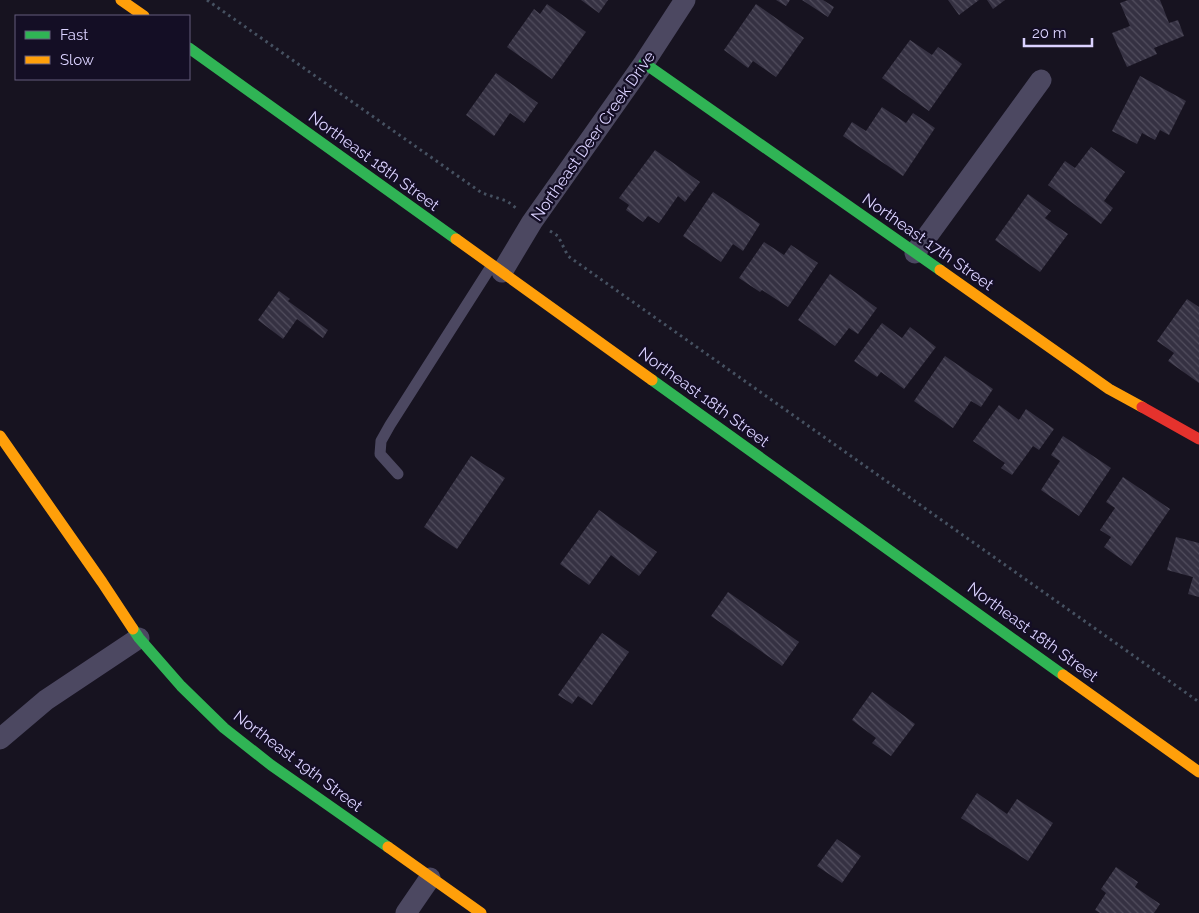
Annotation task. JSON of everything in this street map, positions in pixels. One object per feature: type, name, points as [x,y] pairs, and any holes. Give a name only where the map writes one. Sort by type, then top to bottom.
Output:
[{"type":"street","points":[[122,0],[143,15]]},
{"type":"street","name":"Northeast Deer Creek Drive","points":[[497,268],[534,220],[644,63],[685,0]]},
{"type":"street","name":"Northeast 18th Street","points":[[190,49],[1199,772]]},
{"type":"street","name":"Northeast 17th Street","points":[[644,63],[1109,389],[1199,439]]},
{"type":"street","points":[[916,253],[1041,80]]},
{"type":"street","name":"Northeast 19th Street","points":[[0,436],[140,638],[181,686],[224,728],[271,765],[481,913]]},
{"type":"street","points":[[0,739],[46,700],[140,638]]},
{"type":"street","points":[[406,913],[430,878]]},
{"type":"lane","points":[[398,474],[380,454],[381,441],[497,268]]},
{"type":"path","points":[[207,0],[482,193],[506,201],[558,236],[568,256],[1199,702]]},
{"type":"building","points":[[581,0],[608,0],[599,13]]},
{"type":"building","points":[[776,0],[790,0],[786,6]]},
{"type":"building","points":[[802,0],[823,0],[834,7],[828,17]]},
{"type":"building","points":[[948,0],[979,0],[959,15]]},
{"type":"building","points":[[987,0],[1005,0],[993,9]]},
{"type":"building","points":[[1128,0],[1160,0],[1169,23],[1178,20],[1184,36],[1154,48],[1157,54],[1127,67],[1112,33],[1130,26],[1120,3]]},
{"type":"building","points":[[547,4],[586,32],[552,79],[507,47],[534,9],[540,14]]},
{"type":"building","points":[[756,4],[804,38],[776,77],[753,61],[748,68],[724,50]]},
{"type":"building","points":[[910,40],[932,55],[938,47],[962,64],[929,111],[882,78]]},
{"type":"building","points":[[496,73],[538,103],[524,123],[510,113],[494,136],[466,115]]},
{"type":"building","points":[[1140,76],[1186,101],[1169,135],[1160,130],[1155,140],[1142,133],[1137,144],[1112,131]]},
{"type":"building","points":[[882,107],[906,123],[913,113],[935,128],[903,176],[843,136],[852,122],[866,131]]},
{"type":"building","points":[[1091,147],[1125,172],[1104,201],[1113,208],[1101,224],[1048,185],[1065,161],[1075,168]]},
{"type":"building","points":[[655,150],[700,182],[685,202],[678,196],[659,223],[648,216],[643,222],[626,210],[629,205],[619,198]]},
{"type":"building","points":[[713,192],[760,224],[743,251],[733,244],[721,262],[683,236]]},
{"type":"building","points":[[1028,194],[1051,211],[1045,218],[1068,234],[1040,272],[995,240]]},
{"type":"building","points":[[764,242],[784,255],[791,245],[818,263],[788,307],[739,278]]},
{"type":"building","points":[[830,274],[877,308],[858,334],[849,328],[835,346],[798,320]]},
{"type":"building","points":[[279,291],[290,299],[288,301],[328,330],[323,338],[297,319],[283,339],[258,320]]},
{"type":"building","points":[[1187,299],[1199,307],[1199,383],[1168,361],[1174,353],[1157,341]]},
{"type":"building","points":[[882,323],[902,338],[910,327],[936,347],[904,389],[881,372],[877,377],[854,361]]},
{"type":"building","points":[[945,356],[993,389],[981,407],[971,401],[953,428],[914,401]]},
{"type":"building","points":[[999,405],[1019,420],[1026,409],[1054,429],[1039,450],[1033,446],[1012,475],[1001,468],[1005,463],[973,441]]},
{"type":"building","points":[[1063,436],[1111,468],[1079,516],[1041,490],[1060,461],[1051,455]]},
{"type":"building","points":[[471,456],[505,478],[457,549],[424,527]]},
{"type":"building","points":[[1123,477],[1170,509],[1131,566],[1104,547],[1111,537],[1100,530],[1115,508],[1106,502]]},
{"type":"building","points":[[599,510],[657,552],[639,576],[611,555],[589,585],[560,564]]},
{"type":"building","points":[[1176,537],[1199,543],[1199,597],[1188,594],[1193,577],[1167,570]]},
{"type":"building","points":[[728,592],[799,642],[782,666],[711,616]]},
{"type":"building","points":[[602,633],[629,652],[592,705],[578,696],[572,704],[558,695]]},
{"type":"building","points":[[872,692],[915,724],[891,756],[872,743],[876,738],[852,720]]},
{"type":"building","points":[[977,793],[1007,814],[1017,799],[1053,823],[1028,861],[961,818]]},
{"type":"building","points":[[837,839],[861,856],[842,883],[817,866]]},
{"type":"building","points":[[1116,867],[1138,882],[1135,887],[1160,904],[1154,913],[1100,913],[1095,910],[1106,893],[1101,889]]},
{"type":"traffic: fast","points":[[190,49],[456,239]]},
{"type":"traffic: fast","points":[[644,63],[940,270]]},
{"type":"traffic: fast","points":[[652,380],[1063,675]]},
{"type":"traffic: fast","points":[[133,629],[181,686],[224,728],[271,765],[388,847]]},
{"type":"traffic: slow","points":[[121,0],[143,15]]},
{"type":"traffic: slow","points":[[456,239],[652,380]]},
{"type":"traffic: slow","points":[[940,270],[1109,389],[1142,407]]},
{"type":"traffic: slow","points":[[0,436],[133,629]]},
{"type":"traffic: slow","points":[[1063,675],[1199,772]]},
{"type":"traffic: slow","points":[[388,847],[481,913]]},
{"type":"traffic: jam","points":[[1142,407],[1199,439]]}]
